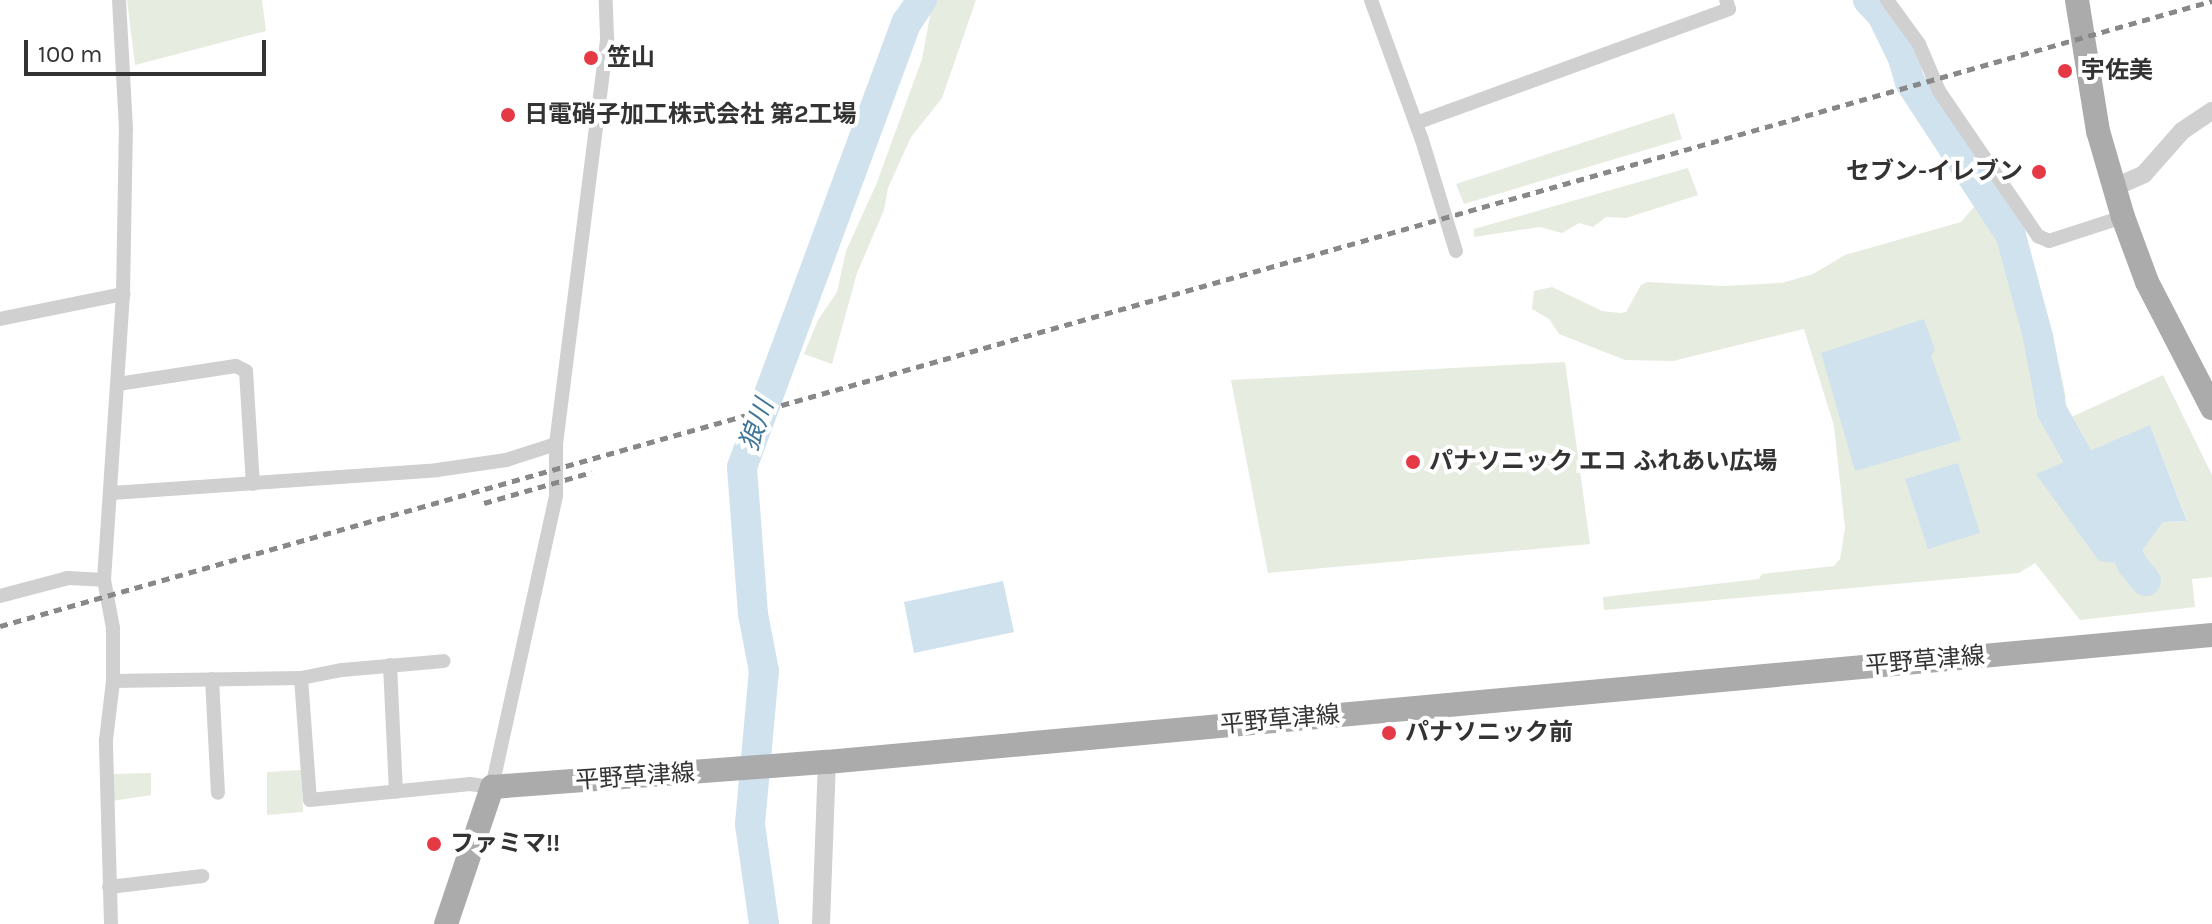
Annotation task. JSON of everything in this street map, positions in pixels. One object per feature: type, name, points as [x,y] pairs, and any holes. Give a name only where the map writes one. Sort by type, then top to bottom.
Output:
[{"type":"main road","points":[[2077,0],[2098,131],[2113,188],[2147,282],[2212,408]]},
{"type":"main road","name":"平野草津線","points":[[492,787],[827,762],[2212,635]]},
{"type":"main road","points":[[446,924],[492,787]]},
{"type":"street","points":[[111,924],[106,740],[113,681],[113,628],[104,580],[123,294],[126,129],[119,0]]},
{"type":"street","points":[[301,678],[310,800],[470,784],[492,787],[554,511],[556,444],[607,38],[606,0]]},
{"type":"street","points":[[1371,0],[1416,123],[1456,251]]},
{"type":"street","points":[[1416,123],[1729,9],[1726,0]]},
{"type":"street","points":[[1887,0],[1919,44],[1939,91],[2038,236],[2049,241],[2123,217]]},
{"type":"street","points":[[2113,188],[2144,174],[2182,131],[2212,111]]},
{"type":"street","points":[[0,319],[123,294]]},
{"type":"street","points":[[118,384],[236,366],[246,371],[253,484]]},
{"type":"street","points":[[112,493],[437,470],[506,460],[556,444]]},
{"type":"street","points":[[0,596],[68,578],[104,580]]},
{"type":"street","points":[[113,681],[301,678],[390,665],[444,661]]},
{"type":"street","points":[[390,665],[396,792]]},
{"type":"street","points":[[212,679],[218,793]]},
{"type":"street","points":[[821,924],[827,762]]},
{"type":"street","points":[[109,887],[202,876]]},
{"type":"street","points":[[432,924],[453,899]]},
{"type":"shaded area","points":[[127,0],[262,0],[266,31],[135,65]]},
{"type":"shaded area","points":[[933,0],[976,0],[942,98],[911,137],[888,188],[884,210],[857,273],[832,364],[804,354],[818,320],[837,292],[846,251],[876,185],[922,59]]},
{"type":"shaded area","points":[[1674,113],[1682,139],[1464,204],[1456,184]]},
{"type":"shaded area","points":[[1688,168],[1698,195],[1626,218],[1606,217],[1593,227],[1579,223],[1562,233],[1540,227],[1474,237],[1474,229]]},
{"type":"shaded area","points":[[1985,206],[2001,229],[2034,341],[2053,336],[2066,398],[2056,405],[2065,420],[2163,375],[2212,475],[2212,577],[2192,579],[2195,607],[2080,620],[2035,563],[2019,573],[1604,610],[1603,597],[1759,579],[1762,574],[1834,566],[1840,559],[1845,528],[1834,426],[1804,329],[1673,361],[1625,360],[1559,334],[1549,319],[1532,309],[1534,291],[1552,287],[1602,311],[1620,313],[1626,312],[1641,285],[1647,282],[1722,286],[1782,283],[1813,274],[1845,255],[1961,222],[1974,207]],"holes":[[[2150,425],[2187,521],[2163,522]]]},
{"type":"shaded area","name":"パナソニック エコ ふれあい広場","points":[[1565,362],[1590,544],[1268,573],[1231,380]]},
{"type":"shaded area","points":[[301,770],[303,812],[267,815],[267,772]]},
{"type":"shaded area","points":[[151,773],[151,795],[112,801],[112,774]]},
{"type":"water","points":[[1924,319],[1935,350],[1931,356],[1961,440],[1855,471],[1821,353]]},
{"type":"water","points":[[2150,425],[2187,521],[2163,522],[2132,564],[2099,561],[2036,474]]},
{"type":"water","points":[[1958,463],[1980,533],[1928,549],[1905,479]]},
{"type":"water","points":[[1003,581],[1014,632],[914,653],[904,602]]},
{"type":"waterway","name":"狼川","points":[[764,924],[750,824],[764,671],[753,614],[742,467],[907,22],[922,0]]},
{"type":"waterway","points":[[1868,0],[1882,15],[1903,58],[1910,82],[2011,236],[2038,337],[2052,411],[2110,515],[2132,564],[2146,581]]},
{"type":"railway","points":[[0,626],[2212,1]]},
{"type":"railway","points":[[484,503],[592,472]]},
{"type":"place","name":"笠山","points":[[591,58]]},
{"type":"place","name":"宇佐美","points":[[2065,71]]},
{"type":"place","name":"日電硝子加工株式会社 第2工場","points":[[508,115]]},
{"type":"place","name":"セブン-イレブン","points":[[2039,172]]},
{"type":"place","name":"パナソニック エコ ふれあい広場","points":[[1413,462]]},
{"type":"place","name":"パナソニック前","points":[[1389,733]]},
{"type":"place","name":"ファミマ!!","points":[[434,844]]}]
